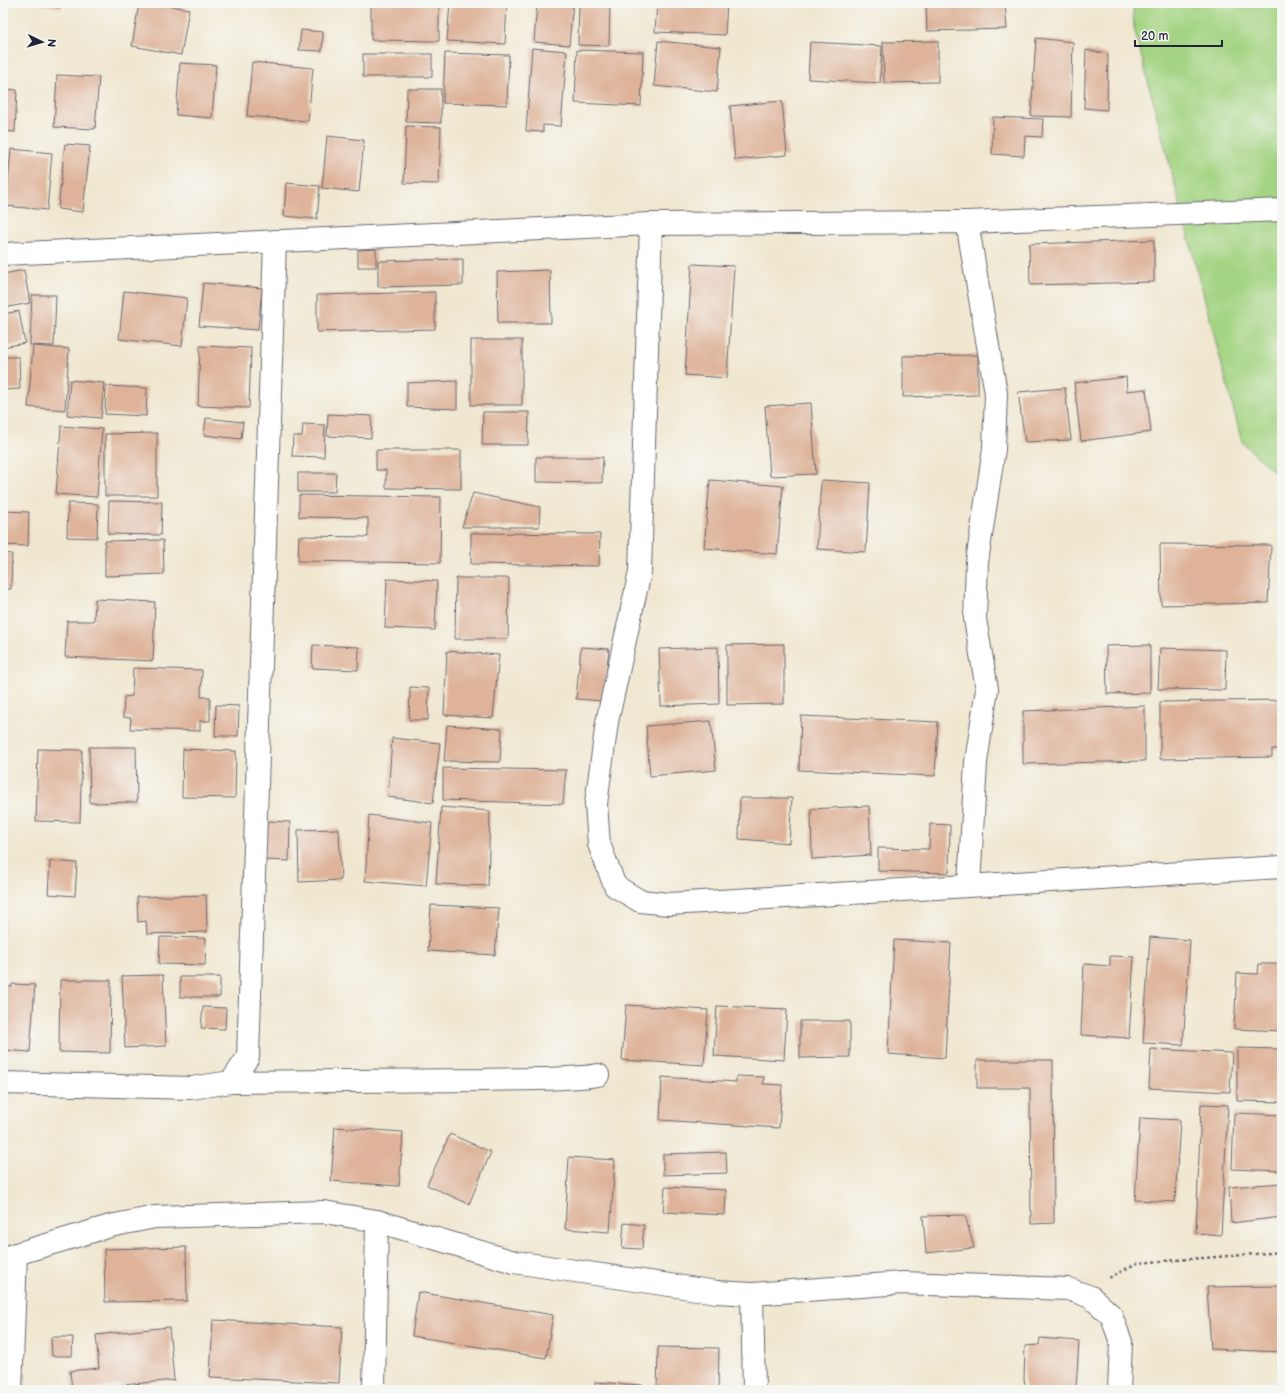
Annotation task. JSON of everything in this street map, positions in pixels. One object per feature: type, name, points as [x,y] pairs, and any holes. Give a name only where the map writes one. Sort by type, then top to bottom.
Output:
[{"type":"street","points":[[3,254],[651,224],[967,222],[1282,210]]},
{"type":"street","points":[[967,222],[996,393],[994,449],[977,562],[975,619],[987,688],[976,762],[969,885]]},
{"type":"street","points":[[651,224],[640,572],[607,722],[596,804],[599,844],[615,886],[640,901],[669,904],[1282,867]]},
{"type":"street","points":[[231,1082],[248,1058],[274,241]]},
{"type":"street","points":[[3,1083],[191,1088],[231,1082],[484,1080],[565,1078],[598,1075]]},
{"type":"street","points":[[11,1390],[9,1257],[110,1226],[155,1217],[324,1212],[377,1221],[514,1262],[717,1292],[752,1294],[902,1283],[1068,1289],[1091,1297],[1111,1315],[1121,1342],[1119,1390]]},
{"type":"street","points":[[374,1390],[377,1221]]},
{"type":"street","points":[[752,1294],[754,1390]]},
{"type":"path","points":[[1091,1297],[1110,1276],[1137,1263],[1282,1252]]},
{"type":"green space","points":[[1133,3],[1282,3],[1282,479],[1242,442],[1134,28]]},
{"type":"building","points":[[38,3],[62,3],[61,8]]},
{"type":"building","points":[[139,3],[153,3],[189,9],[181,55],[132,46]]},
{"type":"building","points":[[371,3],[439,3],[439,41],[371,40]]},
{"type":"building","points":[[450,3],[507,3],[505,44],[447,41]]},
{"type":"building","points":[[537,3],[573,3],[569,45],[534,42]]},
{"type":"building","points":[[579,3],[610,3],[609,46],[578,45]]},
{"type":"building","points":[[657,3],[727,3],[725,35],[655,32]]},
{"type":"building","points":[[926,3],[1005,3],[1007,29],[927,31]]},
{"type":"building","points":[[301,30],[323,32],[322,51],[299,50]]},
{"type":"building","points":[[1036,38],[1073,42],[1071,117],[1031,116]]},
{"type":"building","points":[[658,41],[721,47],[717,92],[654,86]]},
{"type":"building","points":[[938,41],[938,82],[884,83],[883,42]]},
{"type":"building","points":[[810,42],[882,46],[880,83],[808,79]]},
{"type":"building","points":[[532,48],[567,51],[561,126],[543,125],[543,132],[526,131]]},
{"type":"building","points":[[577,50],[643,52],[641,106],[575,103]]},
{"type":"building","points":[[1086,50],[1108,54],[1107,110],[1084,108]]},
{"type":"building","points":[[445,53],[509,55],[507,105],[443,103]]},
{"type":"building","points":[[363,54],[432,54],[432,77],[363,77]]},
{"type":"building","points":[[252,62],[313,68],[308,121],[247,116]]},
{"type":"building","points":[[180,63],[216,65],[212,118],[176,115]]},
{"type":"building","points":[[57,75],[99,77],[95,129],[54,127]]},
{"type":"building","points":[[3,89],[17,90],[15,132],[3,131]]},
{"type":"building","points":[[407,89],[441,89],[441,123],[406,122]]},
{"type":"building","points":[[782,101],[787,155],[735,160],[730,106]]},
{"type":"building","points":[[993,117],[1043,119],[1042,137],[1025,136],[1024,156],[992,154]]},
{"type":"building","points":[[406,126],[441,127],[439,184],[404,183]]},
{"type":"building","points":[[327,136],[364,140],[359,192],[322,188]]},
{"type":"building","points":[[65,144],[90,146],[83,212],[58,209]]},
{"type":"building","points":[[11,149],[52,153],[47,210],[6,206]]},
{"type":"building","points":[[286,183],[320,186],[317,219],[284,216]]},
{"type":"building","points":[[1154,240],[1154,282],[1030,285],[1029,244]]},
{"type":"building","points":[[376,249],[376,267],[358,267],[358,250]]},
{"type":"building","points":[[463,259],[463,285],[378,287],[378,261]]},
{"type":"building","points":[[692,264],[734,266],[727,378],[685,375]]},
{"type":"building","points":[[24,270],[30,303],[3,308],[3,274]]},
{"type":"building","points":[[550,270],[551,323],[498,323],[497,272]]},
{"type":"building","points":[[203,283],[262,288],[258,330],[199,326]]},
{"type":"building","points":[[124,291],[187,298],[182,346],[119,339]]},
{"type":"building","points":[[435,292],[435,329],[317,332],[317,295]]},
{"type":"building","points":[[32,295],[56,295],[54,346],[30,345]]},
{"type":"building","points":[[19,311],[25,343],[3,347],[3,314]]},
{"type":"building","points":[[471,340],[522,340],[522,405],[471,405]]},
{"type":"building","points":[[33,346],[69,349],[65,410],[28,407]]},
{"type":"building","points":[[200,346],[251,348],[249,408],[198,406]]},
{"type":"building","points":[[978,355],[978,395],[903,397],[903,356]]},
{"type":"building","points":[[3,357],[19,357],[20,389],[3,390]]},
{"type":"building","points":[[1126,377],[1127,391],[1146,389],[1151,432],[1081,441],[1074,383]]},
{"type":"building","points":[[70,380],[104,383],[101,418],[67,415]]},
{"type":"building","points":[[457,381],[457,409],[407,407],[407,383]]},
{"type":"building","points":[[106,386],[147,388],[146,416],[105,414]]},
{"type":"building","points":[[1065,388],[1071,440],[1025,442],[1018,392]]},
{"type":"building","points":[[811,403],[816,474],[770,476],[765,406]]},
{"type":"building","points":[[483,412],[529,412],[528,445],[482,445]]},
{"type":"building","points":[[328,414],[372,416],[371,438],[327,436]]},
{"type":"building","points":[[206,418],[243,422],[241,439],[204,435]]},
{"type":"building","points":[[303,424],[325,425],[324,457],[292,456],[293,436],[302,436]]},
{"type":"building","points":[[61,426],[102,429],[97,497],[56,494]]},
{"type":"building","points":[[157,433],[157,496],[105,496],[105,434]]},
{"type":"building","points":[[376,450],[461,450],[461,489],[386,488],[386,470],[376,470]]},
{"type":"building","points":[[536,457],[603,457],[602,483],[536,482]]},
{"type":"building","points":[[298,473],[336,473],[335,492],[298,492]]},
{"type":"building","points":[[710,480],[783,486],[777,554],[704,548]]},
{"type":"building","points":[[821,480],[870,483],[866,552],[817,549]]},
{"type":"building","points":[[473,493],[540,507],[539,527],[462,527]]},
{"type":"building","points":[[299,495],[441,497],[440,563],[298,561],[299,536],[368,537],[368,518],[299,517]]},
{"type":"building","points":[[109,501],[162,502],[161,535],[108,534]]},
{"type":"building","points":[[68,503],[98,504],[97,538],[67,537]]},
{"type":"building","points":[[3,511],[29,512],[28,546],[3,545]]},
{"type":"building","points":[[471,533],[600,534],[599,566],[471,564]]},
{"type":"building","points":[[163,540],[164,574],[105,576],[105,541]]},
{"type":"building","points":[[1160,544],[1271,545],[1268,603],[1161,605]]},
{"type":"building","points":[[3,553],[12,554],[11,589],[3,589]]},
{"type":"building","points":[[456,578],[509,578],[508,639],[455,639]]},
{"type":"building","points":[[387,579],[437,581],[435,630],[385,628]]},
{"type":"building","points":[[95,599],[155,602],[153,661],[65,657],[67,621],[94,621]]},
{"type":"building","points":[[784,644],[784,704],[727,705],[727,645]]},
{"type":"building","points":[[313,645],[359,647],[358,670],[312,668]]},
{"type":"building","points":[[1150,645],[1150,693],[1107,694],[1106,646]]},
{"type":"building","points":[[581,647],[609,649],[603,701],[576,699]]},
{"type":"building","points":[[718,647],[719,704],[661,706],[659,649]]},
{"type":"building","points":[[1160,648],[1226,650],[1225,690],[1158,689]]},
{"type":"building","points":[[447,651],[499,655],[493,718],[444,715]]},
{"type":"building","points":[[133,668],[202,670],[201,697],[210,697],[210,721],[200,721],[200,731],[130,729],[131,718],[123,717],[124,697],[132,696]]},
{"type":"building","points":[[410,687],[429,688],[428,720],[409,720]]},
{"type":"building","points":[[1282,700],[1282,749],[1272,749],[1272,757],[1160,759],[1160,702]]},
{"type":"building","points":[[216,705],[239,706],[238,736],[215,736]]},
{"type":"building","points":[[1145,706],[1145,761],[1023,764],[1023,711]]},
{"type":"building","points":[[801,716],[938,722],[935,776],[799,770]]},
{"type":"building","points":[[711,721],[716,770],[650,776],[646,726]]},
{"type":"building","points":[[447,725],[502,729],[500,762],[444,761]]},
{"type":"building","points":[[392,738],[440,743],[433,803],[388,797]]},
{"type":"building","points":[[89,747],[136,747],[137,802],[90,803]]},
{"type":"building","points":[[38,749],[82,750],[80,822],[36,821]]},
{"type":"building","points":[[183,749],[236,751],[235,798],[182,797]]},
{"type":"building","points":[[443,768],[566,770],[563,804],[443,800]]},
{"type":"building","points":[[740,798],[792,798],[789,843],[739,839]]},
{"type":"building","points":[[869,806],[871,855],[812,859],[811,809]]},
{"type":"building","points":[[441,807],[490,811],[488,886],[436,884]]},
{"type":"building","points":[[369,815],[432,823],[426,886],[365,881]]},
{"type":"building","points":[[267,821],[290,822],[289,861],[265,860]]},
{"type":"building","points":[[930,824],[950,825],[949,873],[878,871],[878,848],[929,849]]},
{"type":"building","points":[[339,829],[341,880],[299,882],[298,830]]},
{"type":"building","points":[[50,861],[77,863],[75,896],[48,894]]},
{"type":"building","points":[[206,895],[207,932],[147,934],[146,921],[138,922],[137,897]]},
{"type":"building","points":[[431,905],[499,908],[495,955],[428,951]]},
{"type":"building","points":[[3,917],[5,917],[4,933],[3,933]]},
{"type":"building","points":[[160,937],[206,938],[205,965],[159,964]]},
{"type":"building","points":[[1150,937],[1190,940],[1183,1045],[1143,1043]]},
{"type":"building","points":[[894,940],[951,943],[945,1058],[888,1054]]},
{"type":"building","points":[[1110,956],[1134,957],[1129,1038],[1081,1035],[1084,964],[1110,966]]},
{"type":"building","points":[[1259,964],[1282,964],[1282,1031],[1234,1029],[1237,973],[1258,974]]},
{"type":"building","points":[[163,975],[166,1046],[125,1048],[122,976]]},
{"type":"building","points":[[180,977],[220,977],[220,997],[180,997]]},
{"type":"building","points":[[60,980],[111,980],[110,1053],[59,1052]]},
{"type":"building","points":[[12,984],[35,985],[30,1052],[3,1050],[3,986],[12,987]]},
{"type":"building","points":[[626,1005],[708,1010],[704,1065],[622,1060]]},
{"type":"building","points":[[717,1006],[787,1009],[784,1060],[714,1056]]},
{"type":"building","points":[[203,1007],[226,1008],[225,1029],[201,1028]]},
{"type":"building","points":[[800,1021],[850,1021],[850,1057],[800,1058]]},
{"type":"building","points":[[1237,1048],[1282,1049],[1282,1102],[1237,1101]]},
{"type":"building","points":[[1151,1049],[1232,1053],[1230,1092],[1149,1088]]},
{"type":"building","points":[[977,1060],[1053,1060],[1054,1223],[1031,1224],[1030,1088],[977,1088]]},
{"type":"building","points":[[736,1076],[764,1077],[763,1084],[782,1085],[779,1128],[660,1120],[662,1077],[736,1082]]},
{"type":"building","points":[[1201,1104],[1228,1105],[1221,1235],[1196,1233]]},
{"type":"building","points":[[1234,1113],[1282,1115],[1282,1171],[1232,1169]]},
{"type":"building","points":[[1140,1118],[1180,1120],[1175,1202],[1135,1200]]},
{"type":"building","points":[[335,1127],[403,1132],[399,1186],[331,1181]]},
{"type":"building","points":[[450,1134],[491,1152],[469,1204],[427,1185]]},
{"type":"building","points":[[726,1152],[727,1173],[663,1175],[663,1154]]},
{"type":"building","points":[[569,1157],[615,1160],[610,1232],[565,1229]]},
{"type":"building","points":[[1282,1183],[1282,1217],[1231,1223],[1229,1187]]},
{"type":"building","points":[[665,1187],[726,1190],[725,1215],[663,1212]]},
{"type":"building","points":[[965,1215],[974,1248],[926,1253],[923,1216]]},
{"type":"building","points":[[624,1223],[644,1225],[642,1249],[622,1248]]},
{"type":"building","points":[[186,1247],[187,1301],[105,1302],[104,1249]]},
{"type":"building","points":[[1282,1286],[1282,1352],[1211,1349],[1207,1287]]},
{"type":"building","points":[[418,1292],[553,1315],[546,1358],[412,1336]]},
{"type":"building","points":[[213,1320],[342,1327],[339,1383],[210,1377]]},
{"type":"building","points":[[169,1327],[174,1380],[72,1390],[70,1371],[99,1368],[96,1335]]},
{"type":"building","points":[[51,1337],[73,1337],[72,1356],[52,1356]]},
{"type":"building","points":[[1040,1338],[1079,1341],[1076,1390],[1026,1390],[1024,1379],[1025,1346],[1039,1345]]},
{"type":"building","points":[[658,1347],[719,1348],[718,1390],[657,1390]]},
{"type":"building","points":[[595,1382],[642,1385],[642,1390],[595,1390]]}]
